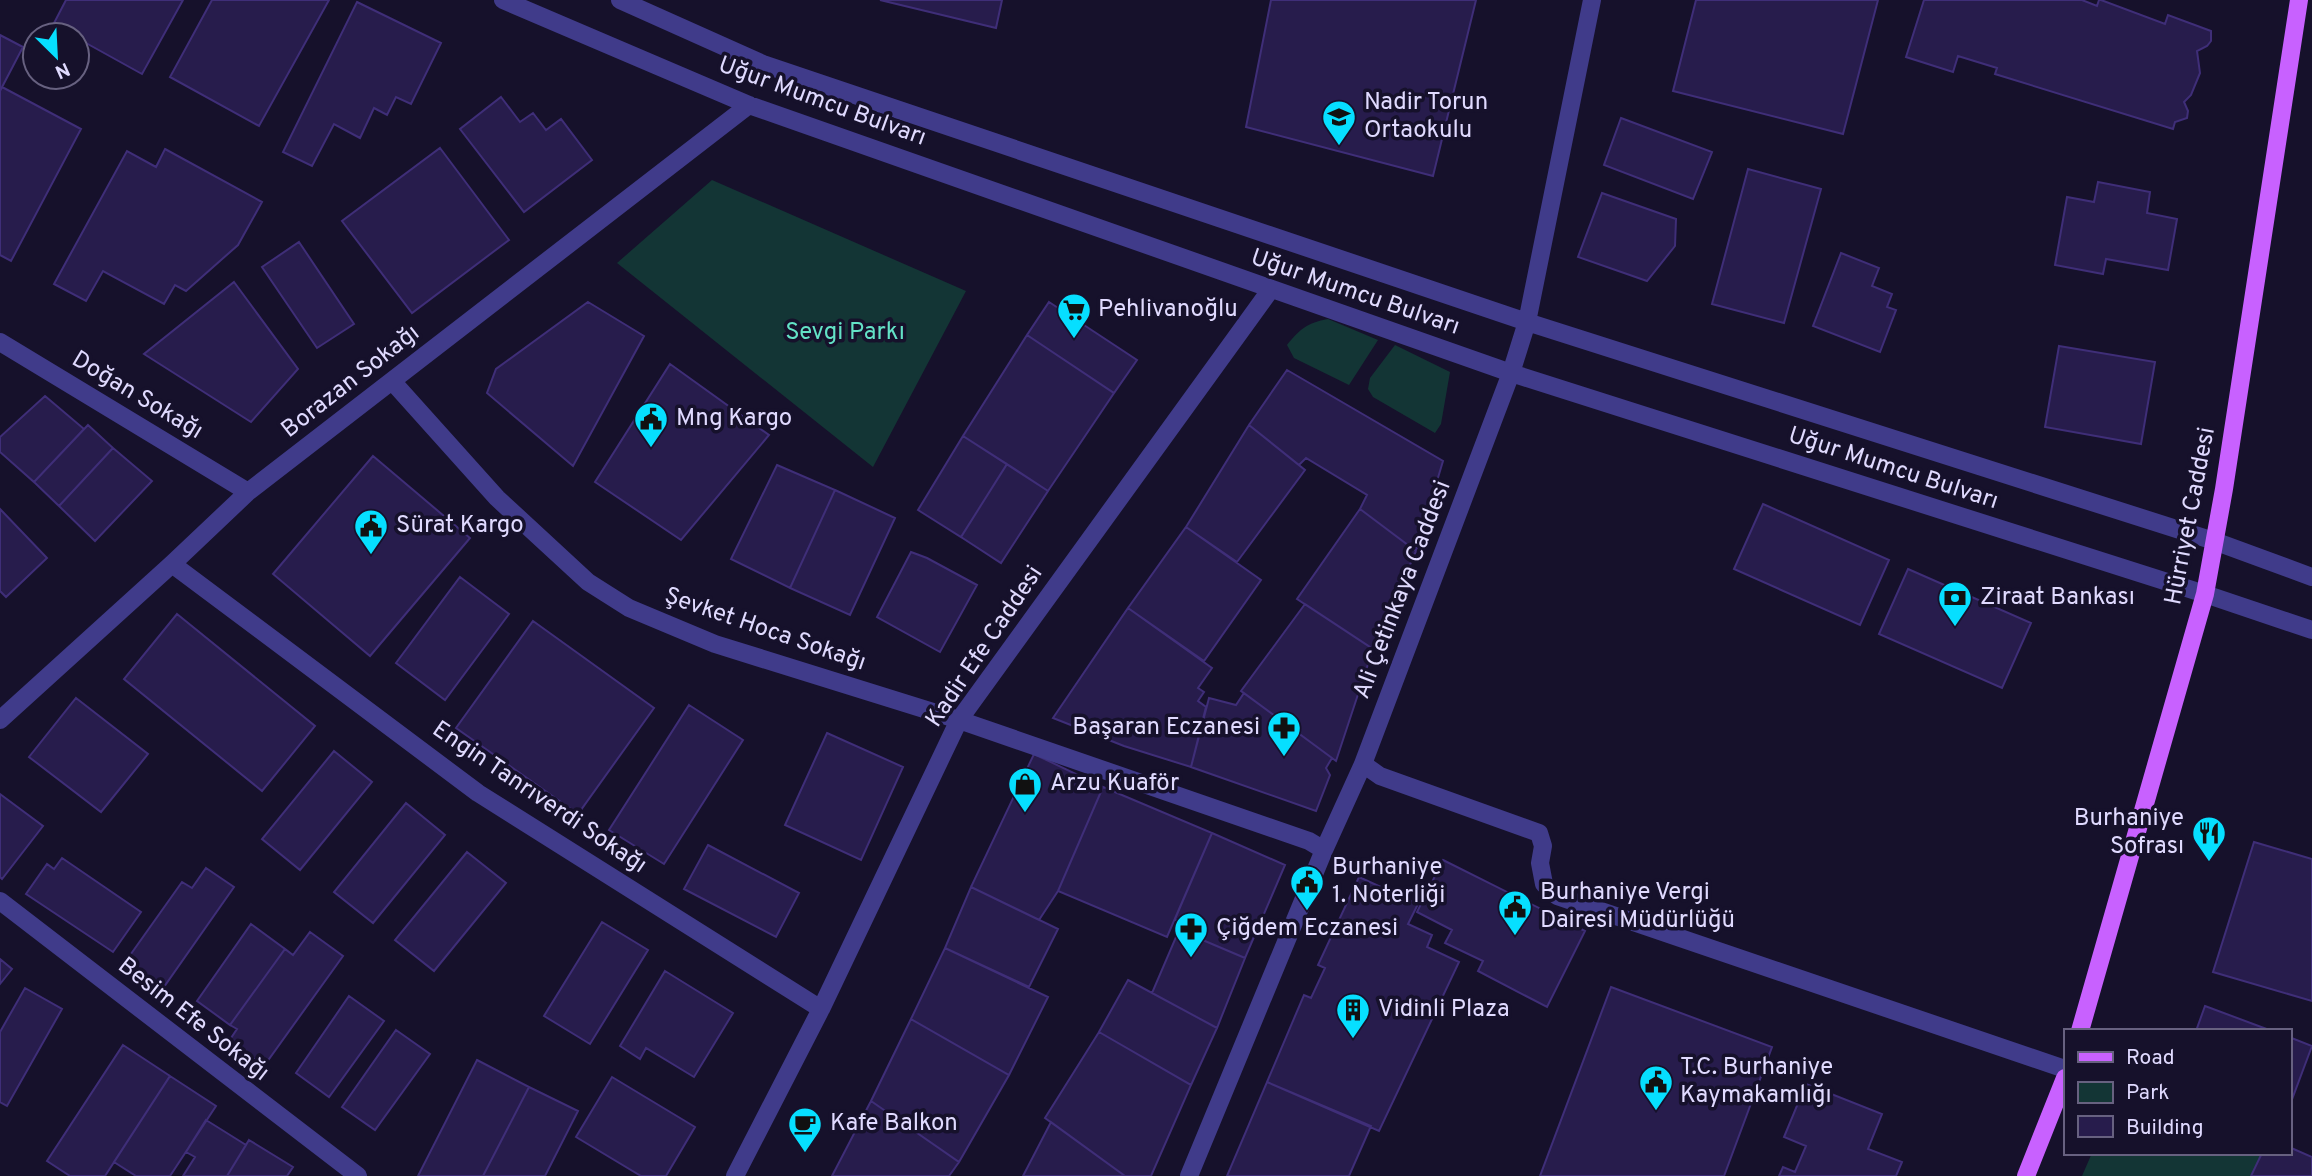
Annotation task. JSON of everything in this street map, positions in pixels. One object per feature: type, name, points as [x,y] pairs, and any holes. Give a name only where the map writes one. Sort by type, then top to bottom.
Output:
[{"type":"main road","name":"Hürriyet Caddesi","points":[[2081,1029],[2205,594],[2300,0]]},
{"type":"main road","points":[[2026,1176],[2064,1081]]},
{"type":"street","name":"Uğur Mumcu Bulvarı","points":[[503,0],[749,104],[1511,373],[2312,630]]},
{"type":"street","name":"Uğur Mumcu Bulvarı","points":[[620,0],[763,64],[1527,322],[2214,541],[2312,577]]},
{"type":"street","name":"Ali Çetinkaya Caddesi","points":[[1189,1176],[1324,850],[1363,764],[1511,373],[1527,322],[1591,0]]},
{"type":"street","name":"Borazan Sokağı","points":[[0,720],[248,492],[749,104]]},
{"type":"street","name":"Kadir Efe Caddesi","points":[[737,1175],[821,1009],[959,720],[1270,289]]},
{"type":"street","name":"Doğan Sokağı","points":[[0,342],[248,492]]},
{"type":"street","name":"Şevket Hoca Sokağı","points":[[392,381],[497,498],[588,582],[629,608],[715,643],[959,720],[1309,842],[1324,850]]},
{"type":"street","name":"Engin Tanrıverdi Sokağı","points":[[172,564],[478,793],[821,1009]]},
{"type":"street","points":[[1363,764],[1380,776],[1539,833],[1543,846],[1540,863],[1544,884],[1558,896],[2064,1069]]},
{"type":"street","name":"Besim Efe Sokağı","points":[[0,901],[358,1176]]},
{"type":"green space","name":"Sevgi Parkı","points":[[712,180],[966,291],[873,467],[617,263]]},
{"type":"green space","points":[[1328,319],[1378,340],[1349,385],[1294,358],[1287,345],[1304,328]]},
{"type":"green space","points":[[1395,345],[1450,372],[1441,424],[1435,433],[1373,397],[1368,389],[1370,378]]},
{"type":"green space","points":[[2291,1148],[2312,1157],[2312,1176],[2082,1176],[2091,1155],[2291,1155]]},
{"type":"building","points":[[66,0],[183,0],[142,74],[91,46],[91,21],[55,21]]},
{"type":"building","points":[[212,0],[329,0],[259,126],[170,77]]},
{"type":"building","points":[[880,0],[1002,0],[996,28]]},
{"type":"building","points":[[1271,0],[1476,0],[1433,176],[1246,127]]},
{"type":"building","points":[[1696,0],[1878,0],[1843,134],[1673,91]]},
{"type":"building","points":[[1924,0],[2082,0],[2097,6],[2101,0],[2165,24],[2168,15],[2211,31],[2211,41],[2197,51],[2200,73],[2191,95],[2184,102],[2188,111],[2187,118],[2175,122],[2173,129],[1995,74],[1997,68],[1958,56],[1953,72],[1906,57]]},
{"type":"building","points":[[357,2],[441,43],[411,104],[396,97],[387,115],[374,108],[360,138],[334,124],[312,166],[283,152]]},
{"type":"building","points":[[0,35],[21,46],[21,51],[0,91]]},
{"type":"building","points":[[2,87],[81,129],[11,261],[0,255]]},
{"type":"building","points":[[501,97],[520,122],[533,113],[546,130],[561,119],[592,160],[524,212],[460,129]]},
{"type":"building","points":[[1621,118],[1712,152],[1693,199],[1604,165]]},
{"type":"building","points":[[440,148],[509,240],[412,313],[342,221]]},
{"type":"building","points":[[165,149],[262,202],[238,245],[186,291],[175,285],[164,304],[103,271],[86,301],[54,284],[127,151],[156,167]]},
{"type":"building","points":[[1748,169],[1821,189],[1784,323],[1712,304]]},
{"type":"building","points":[[2098,182],[2150,192],[2147,213],[2177,219],[2168,270],[2106,259],[2103,274],[2055,265],[2067,197],[2094,202]]},
{"type":"building","points":[[1602,193],[1676,219],[1675,246],[1647,281],[1578,257]]},
{"type":"building","points":[[299,242],[354,324],[317,348],[262,267]]},
{"type":"building","points":[[1841,253],[1879,268],[1872,286],[1892,294],[1887,307],[1896,310],[1880,352],[1813,326]]},
{"type":"building","points":[[234,282],[298,369],[251,422],[144,354]]},
{"type":"building","points":[[588,302],[644,336],[573,466],[487,393],[496,369]]},
{"type":"building","points":[[1049,302],[1137,360],[1114,393],[1027,335]]},
{"type":"building","points":[[1027,335],[1114,393],[1048,491],[963,436]]},
{"type":"building","points":[[2059,346],[2155,362],[2141,444],[2045,427]]},
{"type":"building","points":[[670,364],[769,435],[681,540],[595,482]]},
{"type":"building","points":[[1287,370],[1443,461],[1416,551],[1360,509],[1367,495],[1306,458],[1299,465],[1249,425]]},
{"type":"building","points":[[45,396],[84,429],[34,482],[0,452],[0,437]]},
{"type":"building","points":[[88,425],[113,448],[59,506],[34,482]]},
{"type":"building","points":[[1249,425],[1305,470],[1237,562],[1186,527]]},
{"type":"building","points":[[963,436],[1007,464],[961,537],[918,510]]},
{"type":"building","points":[[113,448],[152,481],[95,541],[59,506]]},
{"type":"building","points":[[373,456],[470,538],[370,656],[273,574]]},
{"type":"building","points":[[1007,464],[1048,491],[1001,563],[961,537]]},
{"type":"building","points":[[777,465],[835,490],[790,588],[731,559]]},
{"type":"building","points":[[835,490],[895,518],[850,615],[790,588]]},
{"type":"building","points":[[1763,504],[1889,560],[1860,625],[1734,569]]},
{"type":"building","points":[[0,509],[47,558],[6,597],[0,591]]},
{"type":"building","points":[[1360,509],[1416,551],[1373,649],[1297,599]]},
{"type":"building","points":[[1186,527],[1261,580],[1204,661],[1128,608]]},
{"type":"building","points":[[911,552],[977,585],[940,652],[877,617]]},
{"type":"building","name":"Ziraat Bankası","points":[[1908,569],[2031,623],[2002,688],[1879,634]]},
{"type":"building","points":[[460,577],[509,614],[445,700],[396,663]]},
{"type":"building","points":[[1305,604],[1373,649],[1336,761],[1241,691]]},
{"type":"building","points":[[1128,608],[1212,668],[1198,688],[1204,692],[1198,701],[1206,707],[1191,767],[1124,746],[1053,718]]},
{"type":"building","points":[[177,614],[315,726],[262,791],[124,679]]},
{"type":"building","points":[[533,621],[654,708],[578,814],[456,728]]},
{"type":"building","points":[[1244,693],[1332,758],[1326,768],[1330,775],[1316,811],[1191,767],[1209,698],[1236,705]]},
{"type":"building","points":[[76,698],[148,754],[101,812],[29,757]]},
{"type":"building","points":[[689,705],[743,740],[664,864],[609,830]]},
{"type":"building","points":[[827,733],[903,767],[861,860],[785,825]]},
{"type":"building","points":[[334,751],[372,782],[300,870],[262,839]]},
{"type":"building","points":[[1034,754],[1103,787],[1058,891],[1039,920],[971,887]]},
{"type":"building","points":[[1103,787],[1212,833],[1167,937],[1058,891]]},
{"type":"building","points":[[0,794],[43,826],[2,879],[0,877]]},
{"type":"building","points":[[406,803],[445,835],[373,923],[334,892]]},
{"type":"building","points":[[1212,833],[1285,865],[1245,958],[1179,930],[1182,923],[1175,919]]},
{"type":"building","points":[[2254,842],[2312,859],[2312,1001],[2213,972]]},
{"type":"building","points":[[708,845],[799,893],[776,937],[684,889]]},
{"type":"building","points":[[467,852],[506,883],[434,971],[395,940]]},
{"type":"building","points":[[62,858],[141,912],[113,952],[26,894],[47,864],[54,869]]},
{"type":"building","name":"Burhaniye Vergi Dairesi Müdürlüğü","points":[[1443,860],[1585,931],[1547,1007],[1478,971],[1483,961],[1445,943],[1452,930],[1417,912]]},
{"type":"building","points":[[206,868],[234,887],[159,994],[121,968],[182,882],[192,888]]},
{"type":"building","name":"Vidinli Plaza","points":[[1359,877],[1418,904],[1408,924],[1432,935],[1427,947],[1459,962],[1379,1131],[1267,1082],[1304,995],[1311,998],[1325,968],[1318,965]]},
{"type":"building","points":[[971,887],[1058,929],[1029,987],[945,948]]},
{"type":"building","points":[[602,922],[648,950],[590,1044],[544,1016]]},
{"type":"building","points":[[251,924],[285,949],[230,1025],[197,1001]]},
{"type":"building","points":[[1179,930],[1245,958],[1217,1028],[1152,993]]},
{"type":"building","points":[[310,932],[343,956],[264,1066],[229,1041],[237,1029],[230,1025],[285,949],[293,955]]},
{"type":"building","points":[[945,948],[1048,997],[1009,1075],[911,1019]]},
{"type":"building","points":[[0,959],[12,969],[0,984]]},
{"type":"building","points":[[665,971],[733,1013],[694,1077],[646,1048],[640,1059],[620,1046]]},
{"type":"building","points":[[1128,980],[1217,1028],[1191,1085],[1099,1032]]},
{"type":"building","name":"T.C. Burhaniye Kaymakamlığı","points":[[1611,987],[1772,1047],[1724,1176],[1540,1176]]},
{"type":"building","points":[[25,988],[62,1009],[7,1106],[0,1102],[0,1032]]},
{"type":"building","points":[[349,996],[384,1021],[329,1097],[296,1073]]},
{"type":"building","points":[[2205,1006],[2267,1029],[2197,1029]]},
{"type":"building","points":[[911,1019],[1009,1075],[959,1162],[871,1101]]},
{"type":"building","points":[[396,1030],[430,1054],[375,1130],[342,1107]]},
{"type":"building","points":[[1099,1032],[1191,1085],[1151,1176],[1125,1176],[1045,1118]]},
{"type":"building","points":[[2291,1038],[2312,1046],[2291,1102]]},
{"type":"building","points":[[123,1045],[170,1076],[105,1176],[70,1176],[47,1161]]},
{"type":"building","points":[[477,1060],[529,1087],[483,1176],[418,1176]]},
{"type":"building","points":[[170,1076],[216,1106],[170,1176],[136,1176],[114,1162]]},
{"type":"building","points":[[612,1077],[695,1127],[666,1176],[641,1176],[576,1137]]},
{"type":"building","points":[[1267,1082],[1371,1126],[1349,1176],[1227,1176]]},
{"type":"building","points":[[1806,1084],[1882,1114],[1868,1149],[1902,1162],[1896,1176],[1779,1176],[1783,1167],[1795,1172],[1806,1146],[1784,1137]]},
{"type":"building","points":[[529,1087],[578,1111],[545,1176],[483,1176]]},
{"type":"building","points":[[871,1101],[959,1162],[949,1176],[832,1176]]},
{"type":"building","points":[[206,1120],[246,1145],[227,1176],[183,1176],[195,1157],[186,1152]]},
{"type":"building","points":[[1051,1122],[1125,1176],[1023,1176]]},
{"type":"building","points":[[249,1140],[293,1167],[287,1176],[227,1176]]},
{"type":"building","points":[[2291,1148],[2312,1157],[2312,1176],[2251,1176],[2261,1155],[2291,1155]]},
{"type":"place","name":"Nadir Torun Ortaokulu","points":[[1339,147]]},
{"type":"place","name":"Pehlivanoğlu","points":[[1074,340]]},
{"type":"place","name":"Mng Kargo","points":[[651,449]]},
{"type":"place","name":"Sürat Kargo","points":[[371,556]]},
{"type":"place","name":"Ziraat Bankası","points":[[1955,628]]},
{"type":"place","name":"Başaran Eczanesi","points":[[1284,758]]},
{"type":"place","name":"Arzu Kuaför","points":[[1025,814]]},
{"type":"place","name":"Burhaniye Sofrası","points":[[2209,863]]},
{"type":"place","name":"Burhaniye 1. Noterliği","points":[[1307,912]]},
{"type":"place","name":"Burhaniye Vergi Dairesi Müdürlüğü","points":[[1515,937]]},
{"type":"place","name":"Çiğdem Eczanesi","points":[[1191,959]]},
{"type":"place","name":"Vidinli Plaza","points":[[1353,1040]]},
{"type":"place","name":"T.C. Burhaniye Kaymakamlığı","points":[[1656,1112]]},
{"type":"place","name":"Kafe Balkon","points":[[805,1154]]}]
